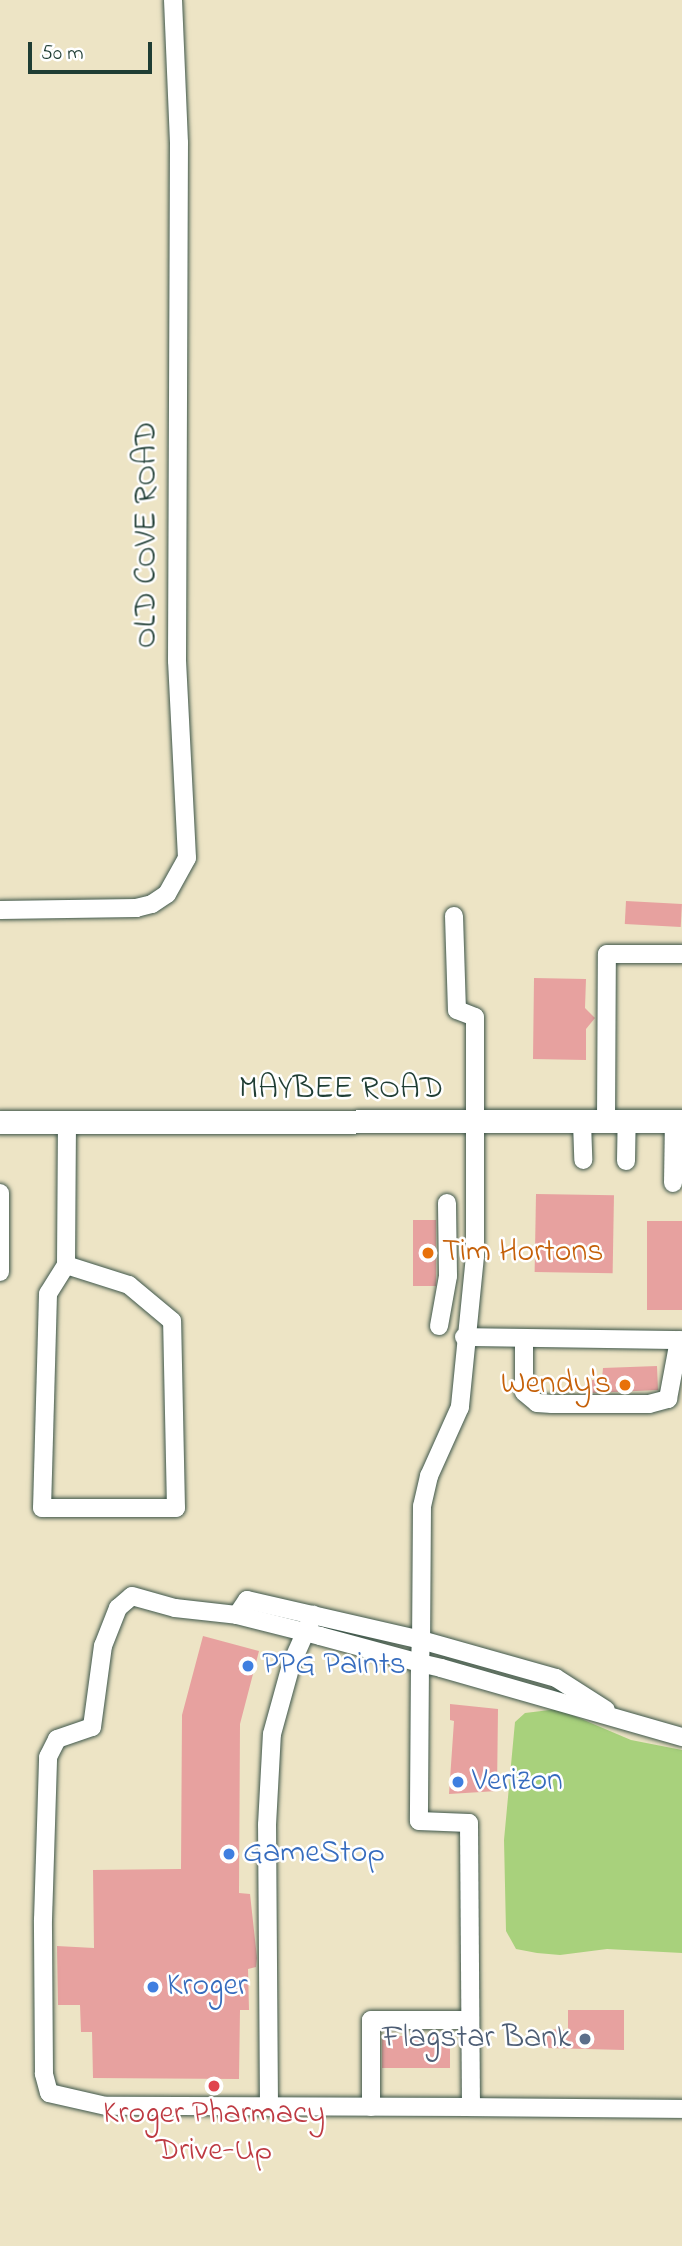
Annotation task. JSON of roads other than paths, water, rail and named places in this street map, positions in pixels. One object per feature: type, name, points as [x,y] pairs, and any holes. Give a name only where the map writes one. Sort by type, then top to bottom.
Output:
[{"type":"main road","name":"MAYBEE ROAD","points":[[0,1122],[678,1121]]},
{"type":"street","name":"OLD COVE ROAD","points":[[0,910],[136,908],[152,904],[167,894],[187,858],[177,661],[180,143],[173,0]]},
{"type":"street","points":[[454,916],[457,1010],[475,1017],[475,1256],[464,1338],[465,1378],[460,1407],[429,1476],[422,1506],[419,1821],[469,1823],[471,2107]]},
{"type":"street","points":[[626,1161],[616,1122],[607,954],[682,954]]},
{"type":"street","points":[[66,1265],[129,1285],[172,1321],[176,1508],[42,1508],[48,1294],[66,1265],[67,1121]]},
{"type":"street","points":[[673,1183],[678,1121]]},
{"type":"street","points":[[582,1122],[583,1160]]},
{"type":"street","points":[[0,1193],[0,1272]]},
{"type":"street","points":[[439,1326],[447,1276],[447,1203]]},
{"type":"street","points":[[464,1338],[520,1338],[680,1340],[668,1399],[649,1404],[537,1404],[524,1392],[520,1338]]},
{"type":"street","points":[[682,1737],[421,1662],[237,1615],[132,1597],[118,1608],[103,1646],[92,1727],[57,1739],[48,1757],[44,1797],[44,2074],[49,2092],[106,2106],[682,2109]]},
{"type":"street","points":[[237,1615],[247,1600],[421,1640],[556,1678],[621,1720]]},
{"type":"street","points":[[269,2106],[267,1825],[272,1734],[291,1665],[313,1615]]},
{"type":"street","points":[[371,2107],[371,2020],[470,2020]]},
{"type":"place","name":"Tim Hortons","points":[[428,1253]]},
{"type":"place","name":"Wendy's","points":[[625,1385]]},
{"type":"place","name":"PPG Paints","points":[[248,1666]]},
{"type":"place","name":"Verizon","points":[[458,1782]]},
{"type":"place","name":"GameStop","points":[[229,1854]]},
{"type":"place","name":"Kroger","points":[[153,1987]]},
{"type":"place","name":"Flagstar Bank","points":[[585,2039]]},
{"type":"place","name":"Kroger Pharmacy Drive-Up","points":[[214,2086]]}]
